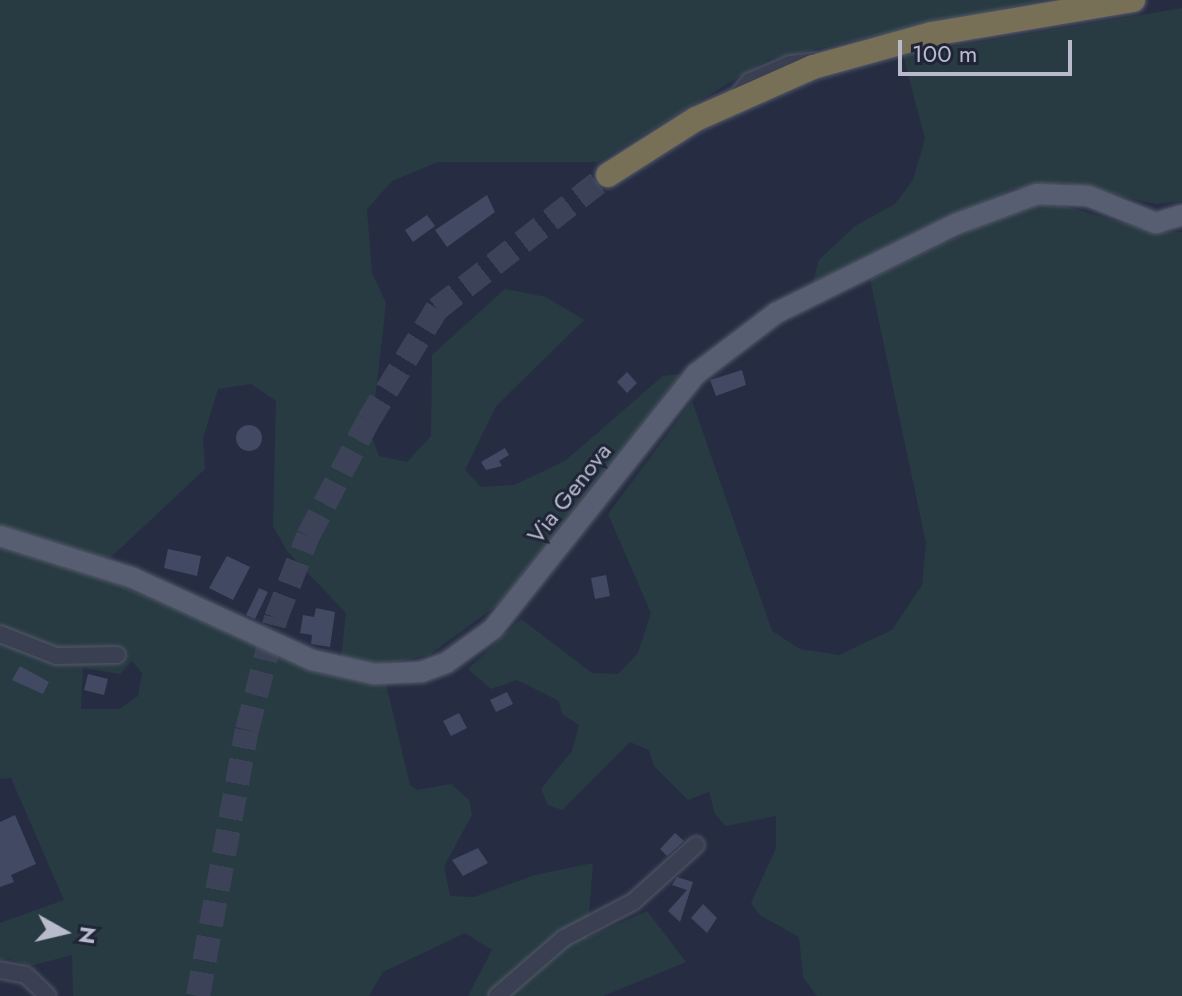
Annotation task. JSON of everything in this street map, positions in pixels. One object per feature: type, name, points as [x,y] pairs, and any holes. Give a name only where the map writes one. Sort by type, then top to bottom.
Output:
[{"type":"highway","points":[[608,175],[665,136],[735,99],[830,61],[932,34],[1133,0]]},
{"type":"main road","name":"Via Genova","points":[[0,536],[133,578],[312,660],[374,674],[421,672],[446,663],[493,629],[696,374],[776,313],[956,224],[1037,194],[1088,196],[1156,223],[1182,215]]},
{"type":"street","points":[[0,634],[56,656],[117,655]]},
{"type":"street","points":[[497,996],[564,938],[633,902],[696,845]]},
{"type":"street","points":[[0,970],[26,975],[48,996]]},
{"type":"shaded area","points":[[0,0],[1044,0],[769,59],[598,162],[438,162],[392,181],[367,209],[372,273],[386,303],[371,435],[379,456],[407,462],[431,436],[432,355],[505,289],[546,297],[584,320],[496,406],[465,470],[481,487],[514,485],[565,461],[663,376],[681,374],[499,604],[429,655],[378,665],[341,658],[346,613],[287,551],[273,526],[276,401],[251,384],[218,389],[203,438],[205,469],[109,559],[0,525]]},
{"type":"shaded area","points":[[1182,8],[1182,201],[1156,204],[1063,183],[1013,189],[813,283],[819,260],[855,226],[895,204],[913,180],[925,139],[903,55]]},
{"type":"shaded area","points":[[1054,203],[1150,231],[1182,232],[1182,996],[817,996],[803,977],[799,937],[760,915],[751,903],[776,848],[776,816],[726,826],[715,814],[709,792],[688,800],[654,766],[649,750],[630,742],[562,810],[548,805],[541,789],[572,751],[579,725],[562,714],[559,701],[517,680],[491,689],[468,669],[521,619],[592,673],[618,674],[638,653],[651,613],[608,514],[692,401],[772,631],[800,649],[839,655],[892,630],[922,585],[926,543],[870,279],[992,220],[1034,204]]},
{"type":"shaded area","points":[[0,546],[117,584],[331,676],[386,684],[410,785],[417,790],[451,784],[469,800],[472,815],[444,866],[450,896],[474,897],[535,875],[593,863],[587,938],[647,911],[686,962],[603,996],[468,996],[492,950],[465,933],[383,972],[369,996],[73,996],[72,955],[30,966],[8,958],[0,961],[0,923],[64,900],[11,778],[0,779]],"holes":[[[132,661],[142,673],[138,696],[119,709],[81,709],[83,668],[120,674]]]},
{"type":"building","points":[[487,195],[495,212],[447,247],[435,230]]},
{"type":"building","points":[[427,215],[435,226],[413,242],[405,230]]},
{"type":"building","points":[[742,370],[746,385],[716,396],[710,380]]},
{"type":"building","points":[[627,372],[637,383],[627,393],[617,382]]},
{"type":"building","points":[[249,425],[258,429],[262,438],[258,447],[249,451],[240,447],[236,438],[240,429]]},
{"type":"building","points":[[505,448],[509,455],[499,461],[502,466],[486,470],[481,462]]},
{"type":"building","points":[[168,549],[201,556],[197,576],[164,568]]},
{"type":"building","points":[[227,556],[250,567],[233,600],[209,588]]},
{"type":"building","points":[[606,575],[610,596],[595,599],[591,578]]},
{"type":"building","points":[[259,588],[268,592],[255,619],[246,615]]},
{"type":"building","points":[[316,608],[335,612],[330,647],[311,644],[312,635],[300,633],[303,615],[314,617]]},
{"type":"building","points":[[20,666],[49,682],[43,694],[12,680]]},
{"type":"building","points":[[88,674],[108,679],[104,695],[84,690]]},
{"type":"building","points":[[507,692],[513,704],[496,712],[490,700]]},
{"type":"building","points":[[459,713],[467,728],[451,736],[443,721]]},
{"type":"building","points":[[15,815],[36,864],[11,875],[14,882],[0,887],[0,822]]},
{"type":"building","points":[[675,833],[684,841],[667,856],[660,849]]},
{"type":"building","points":[[478,848],[488,863],[463,876],[452,860]]},
{"type":"building","points":[[677,877],[693,882],[680,922],[668,911],[687,890],[672,885]]},
{"type":"building","points":[[703,904],[717,918],[707,933],[691,918]]},
{"type":"tunnel","points":[[198,996],[247,730],[276,618],[308,536],[368,421],[437,309],[608,175]]}]
